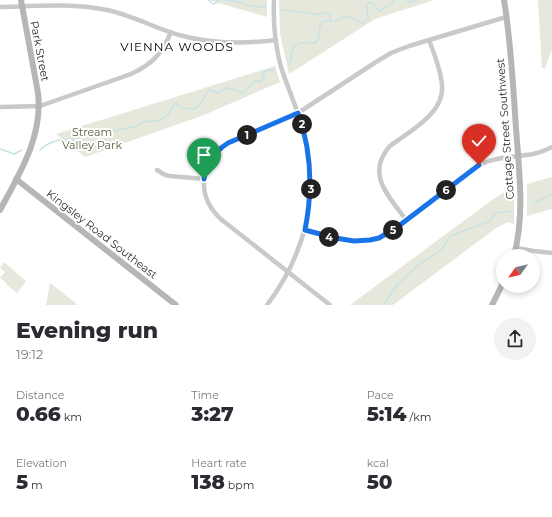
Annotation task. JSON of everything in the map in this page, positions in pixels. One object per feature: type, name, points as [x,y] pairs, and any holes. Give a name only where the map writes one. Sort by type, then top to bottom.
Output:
[{"type":"street","points":[[267,305],[283,283],[300,247],[305,230],[310,200],[311,171],[307,144],[298,113],[281,67],[273,13],[274,0]]},
{"type":"street","name":"Cottage Street Southwest","points":[[504,0],[521,210],[520,229],[516,248]]},
{"type":"street","points":[[0,7],[21,3],[93,7],[120,13],[171,32],[202,40],[240,43],[276,40]]},
{"type":"street","name":"Park Street","points":[[0,210],[32,148],[40,106],[21,3]]},
{"type":"street","points":[[330,305],[216,215],[205,196],[204,179],[209,163],[217,152],[228,143],[298,113],[376,62],[402,49],[506,17]]},
{"type":"street","points":[[0,106],[40,106],[140,70],[159,54],[166,44],[171,32]]},
{"type":"street","points":[[406,220],[382,187],[379,170],[383,156],[390,146],[426,119],[439,103],[442,92],[442,80],[429,40]]},
{"type":"street","points":[[305,230],[346,240],[370,240],[386,234],[479,165],[493,159],[540,153],[552,147]]},
{"type":"street","points":[[157,170],[170,176],[204,179]]},
{"type":"street","name":"Kingsley Road Southeast","points":[[16,179],[176,305]]},
{"type":"street","points":[[516,248],[552,253]]},
{"type":"street","points":[[492,305],[498,293]]},
{"type":"green space","points":[[208,0],[267,0],[267,17]]},
{"type":"green space","points":[[279,0],[434,0],[375,19],[289,74],[280,34]]},
{"type":"green space","points":[[538,0],[552,0],[552,50],[545,68],[542,68]]},
{"type":"green space","name":"Stream Valley Park","points":[[275,66],[280,82],[204,115],[85,157],[56,134]]},
{"type":"green space","points":[[552,177],[552,209],[527,216],[527,184]]},
{"type":"green space","points":[[514,186],[514,224],[508,222],[496,228],[393,305],[350,305],[492,200]]},
{"type":"green space","points":[[4,262],[26,281],[17,293],[0,278],[5,272],[0,268]]},
{"type":"green space","points":[[50,283],[78,305],[46,305]]},
{"type":"waterway","points":[[208,0],[213,4],[216,3],[217,0]]},
{"type":"waterway","points":[[225,0],[240,2],[251,6],[266,7]]},
{"type":"waterway","points":[[289,65],[293,48],[301,43],[315,43],[319,38],[320,26],[323,21],[338,21],[343,17],[346,17],[353,18],[362,23],[368,19],[367,4],[369,2],[373,3],[379,11],[390,5],[394,0]]},
{"type":"waterway","points":[[406,0],[412,2],[416,0]]},
{"type":"waterway","points":[[281,10],[312,13],[317,15],[325,12],[330,15],[331,21]]},
{"type":"waterway","points":[[40,150],[52,142],[96,134],[102,130],[114,131],[135,127],[144,121],[151,122],[158,120],[168,115],[175,103],[183,108],[194,109],[201,103],[210,89],[218,93],[228,88],[243,93],[255,80],[260,82],[265,77],[262,74],[268,70],[274,71]]},
{"type":"waterway","points":[[0,149],[14,154],[22,150]]},
{"type":"waterway","points":[[534,203],[552,194]]},
{"type":"waterway","points":[[383,305],[397,285],[418,265],[434,255],[444,246],[450,236],[490,221],[495,213],[513,211]]},
{"type":"district","name":"VIENNA WOODS","points":[[177,46]]},
{"type":"route","points":[[204,179],[206,169],[212,157],[222,147],[228,143],[298,113],[305,133],[311,171],[310,200],[305,230],[335,238],[362,241],[379,238],[396,228],[479,165]]}]
